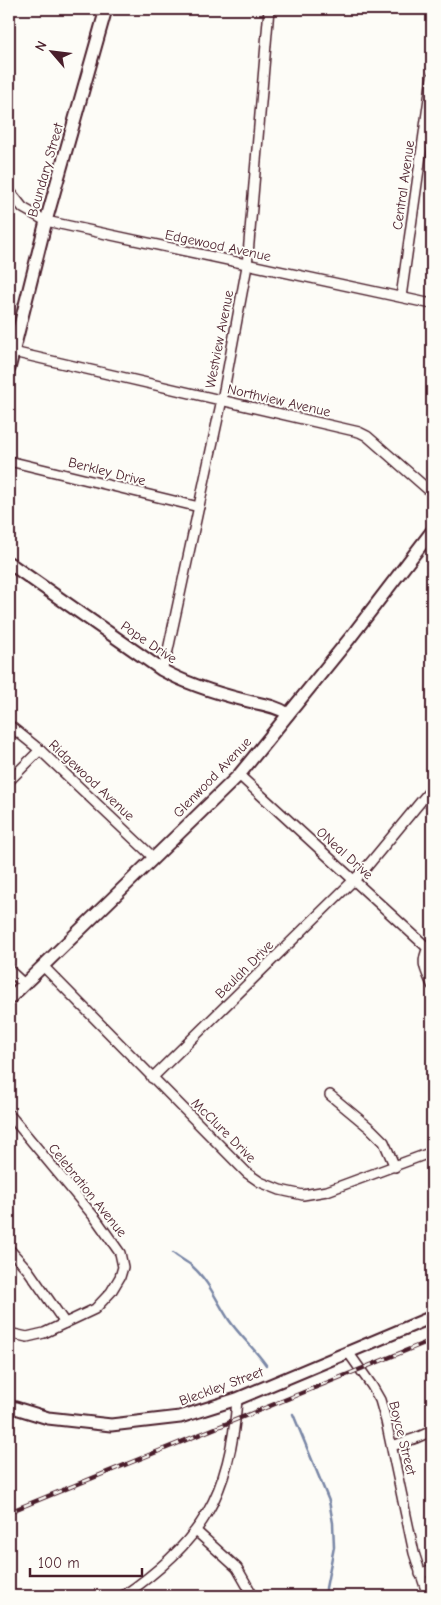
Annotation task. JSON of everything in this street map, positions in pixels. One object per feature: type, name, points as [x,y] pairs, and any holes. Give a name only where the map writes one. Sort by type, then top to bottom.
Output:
[{"type":"street","name":"Boundary Street","points":[[9,369],[46,221],[106,9]]},
{"type":"street","name":"Westview Avenue","points":[[162,670],[168,650],[222,400],[247,266],[269,9]]},
{"type":"street","name":"Central Avenue","points":[[401,297],[432,77]]},
{"type":"street","name":"Edgewood Avenue","points":[[9,190],[23,208],[46,221],[232,261],[247,266],[432,304]]},
{"type":"street","name":"Northview Avenue","points":[[13,352],[359,432],[368,436],[432,493]]},
{"type":"street","name":"Berkley Drive","points":[[9,461],[199,507]]},
{"type":"street","name":"Glenwood Avenue","points":[[9,999],[239,775],[432,532]]},
{"type":"street","name":"Pope Drive","points":[[9,563],[162,670],[186,682],[242,700],[279,708],[288,714]]},
{"type":"street","name":"Ridgewood Avenue","points":[[9,725],[40,750],[154,858]]},
{"type":"street","points":[[9,781],[40,750]]},
{"type":"street","name":"ONeal Drive","points":[[239,775],[430,950]]},
{"type":"street","name":"Beulah Drive","points":[[152,1078],[365,869],[432,788]]},
{"type":"street","points":[[430,950],[423,956],[423,962],[432,985]]},
{"type":"street","name":"McClure Drive","points":[[43,966],[247,1173],[260,1182],[280,1190],[303,1195],[328,1191],[432,1152]]},
{"type":"street","points":[[9,970],[24,984]]},
{"type":"street","points":[[330,1094],[371,1128],[384,1142],[395,1167]]},
{"type":"street","name":"Celebration Avenue","points":[[9,1114],[96,1219],[120,1253],[123,1267],[120,1277],[111,1292],[94,1309],[44,1332],[27,1337],[9,1334]]},
{"type":"street","points":[[9,1249],[28,1270],[65,1323]]},
{"type":"street","name":"Bleckley Street","points":[[9,1406],[48,1418],[111,1426],[180,1417],[237,1399],[432,1317]]},
{"type":"street","name":"Boyce Street","points":[[348,1352],[380,1400],[392,1446],[414,1553],[428,1596]]},
{"type":"street","points":[[123,1596],[166,1564],[196,1531],[211,1508],[230,1456],[237,1399]]},
{"type":"street","points":[[392,1446],[432,1431]]},
{"type":"street","points":[[196,1531],[238,1568],[253,1596]]},
{"type":"street","points":[[420,1574],[432,1569]]},
{"type":"waterway","points":[[173,1253],[192,1266],[203,1278],[229,1320],[266,1365]]},
{"type":"waterway","points":[[293,1414],[329,1501],[333,1523],[334,1547],[326,1596]]},
{"type":"railway","points":[[9,1512],[432,1340]]}]
